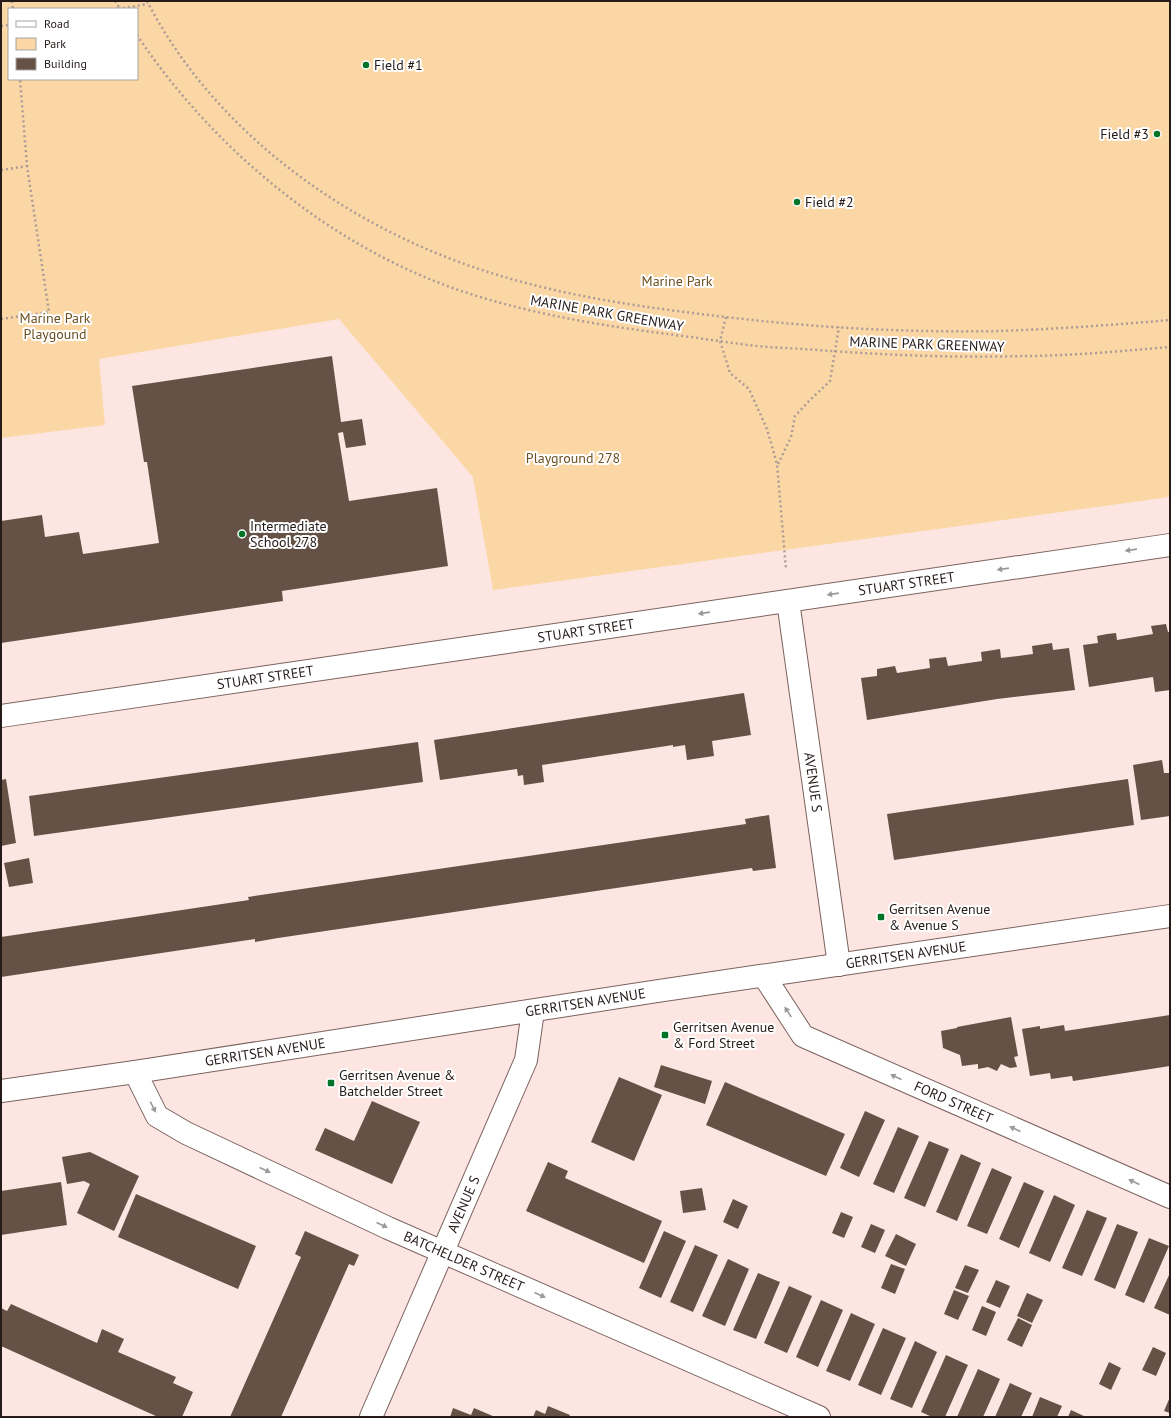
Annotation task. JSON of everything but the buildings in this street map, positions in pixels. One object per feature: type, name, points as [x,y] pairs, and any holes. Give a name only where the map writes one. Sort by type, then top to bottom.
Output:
[{"type":"street","name":"STUART STREET","points":[[1,716],[1170,545]]},
{"type":"street","name":"AVENUE S","points":[[788,601],[839,965]]},
{"type":"street","name":"GERRITSEN AVENUE","points":[[1,1091],[1170,916]]},
{"type":"street","name":"FORD STREET","points":[[764,976],[804,1036],[1170,1198]]},
{"type":"street","name":"AVENUE S","points":[[371,1417],[444,1252],[526,1060],[533,1011]]},
{"type":"street","name":"BATCHELDER STREET","points":[[135,1072],[157,1116],[186,1133],[388,1228],[819,1417]]},
{"type":"path","points":[[123,8],[148,2]]},
{"type":"path","name":"MARINE PARK GREENWAY","points":[[148,2],[180,56],[206,89],[229,115],[285,166],[333,200],[370,221],[422,246],[482,270],[567,293],[612,301],[726,317],[839,327],[931,331],[1000,330],[1085,327],[1170,320]]},
{"type":"path","name":"MARINE PARK GREENWAY","points":[[138,35],[173,84],[208,124],[233,150],[277,187],[320,219],[348,237],[388,259],[441,283],[466,292],[524,309],[642,331],[750,345],[902,355],[1022,356],[1170,347]]},
{"type":"path","points":[[1,319],[49,312],[27,166],[20,80]]},
{"type":"path","points":[[1,170],[27,166]]},
{"type":"path","points":[[726,317],[720,341],[730,373],[748,389],[767,429],[777,464],[786,569]]},
{"type":"path","points":[[777,464],[792,437],[795,416],[830,381],[839,327]]},
{"type":"green space","name":"Marine Park","points":[[1,1],[1170,1],[1170,497],[493,590],[473,477],[339,319],[99,359],[105,425],[1,438]]},
{"type":"place","name":"Field #1","points":[[366,65]]},
{"type":"place","name":"Field #3","points":[[1157,134]]},
{"type":"place","name":"Field #2","points":[[797,202]]},
{"type":"place","name":"Intermediate School 278","points":[[242,534]]},
{"type":"place","name":"Gerritsen Avenue & Avenue S","points":[[881,917]]},
{"type":"place","name":"Gerritsen Avenue & Ford Street","points":[[665,1035]]},
{"type":"place","name":"Gerritsen Avenue & Batchelder Street","points":[[331,1083]]},
{"type":"park label","name":"Marine Park Playgound","points":[[55,326]]},
{"type":"park label","name":"Playground 278","points":[[573,458]]}]
